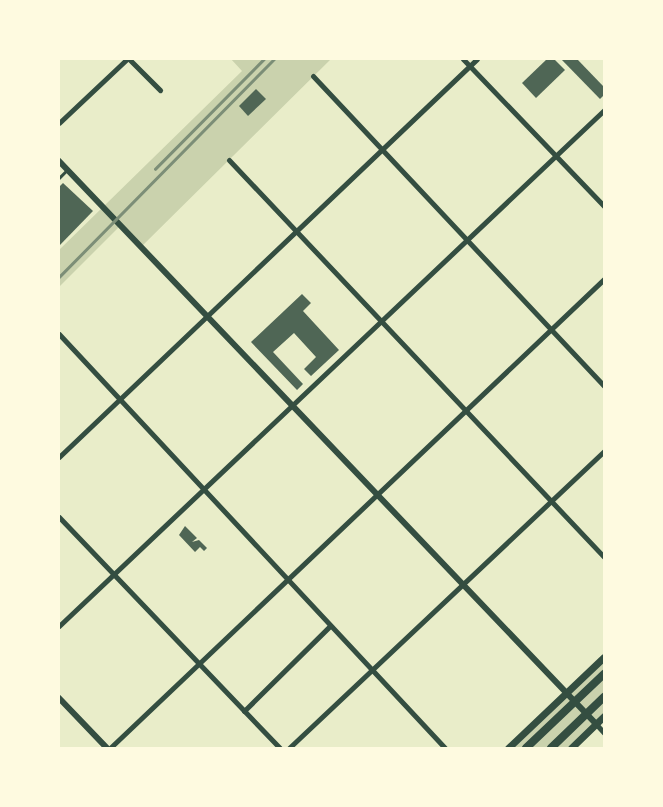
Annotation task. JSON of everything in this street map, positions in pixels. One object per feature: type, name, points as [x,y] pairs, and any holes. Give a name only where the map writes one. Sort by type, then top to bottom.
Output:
[{"type":"main road","points":[[508,748],[604,657]]},
{"type":"main road","points":[[526,748],[604,674]]},
{"type":"main road","points":[[551,748],[604,697]]},
{"type":"main road","points":[[571,748],[604,716]]},
{"type":"street","points":[[59,123],[128,59],[160,90]]},
{"type":"street","points":[[463,59],[604,206]]},
{"type":"street","points":[[59,457],[477,59]]},
{"type":"street","points":[[314,76],[604,386]]},
{"type":"street","points":[[59,626],[604,110]]},
{"type":"street","points":[[228,160],[604,558]]},
{"type":"street","points":[[59,161],[291,407],[567,692],[604,733]]},
{"type":"street","points":[[110,748],[604,279]]},
{"type":"street","points":[[59,334],[371,671],[445,748]]},
{"type":"street","points":[[289,748],[604,451]]},
{"type":"street","points":[[59,517],[280,748]]},
{"type":"street","points":[[244,711],[330,626]]},
{"type":"street","points":[[59,698],[107,748]]},
{"type":"lane","points":[[59,178],[67,170]]},
{"type":"green space","points":[[231,59],[331,59],[141,247],[120,226],[59,287],[59,250],[242,71]]},
{"type":"green space","points":[[604,657],[604,716],[571,748],[508,748]]},
{"type":"building","points":[[547,59],[554,59],[565,70],[536,98],[522,83]]},
{"type":"building","points":[[561,59],[577,59],[604,87],[604,95],[600,99]]},
{"type":"building","points":[[256,89],[266,99],[248,116],[239,106]]},
{"type":"building","points":[[63,183],[93,211],[59,246],[59,187]]},
{"type":"building","points":[[302,294],[311,303],[303,311],[339,350],[311,376],[304,369],[316,357],[294,333],[273,352],[303,384],[297,390],[251,342]]},
{"type":"building","points":[[185,526],[197,538],[192,542],[199,540],[207,548],[204,551],[200,547],[195,552],[179,535]]},
{"type":"railway","points":[[155,169],[264,59]]},
{"type":"railway","points":[[59,277],[274,59]]}]
